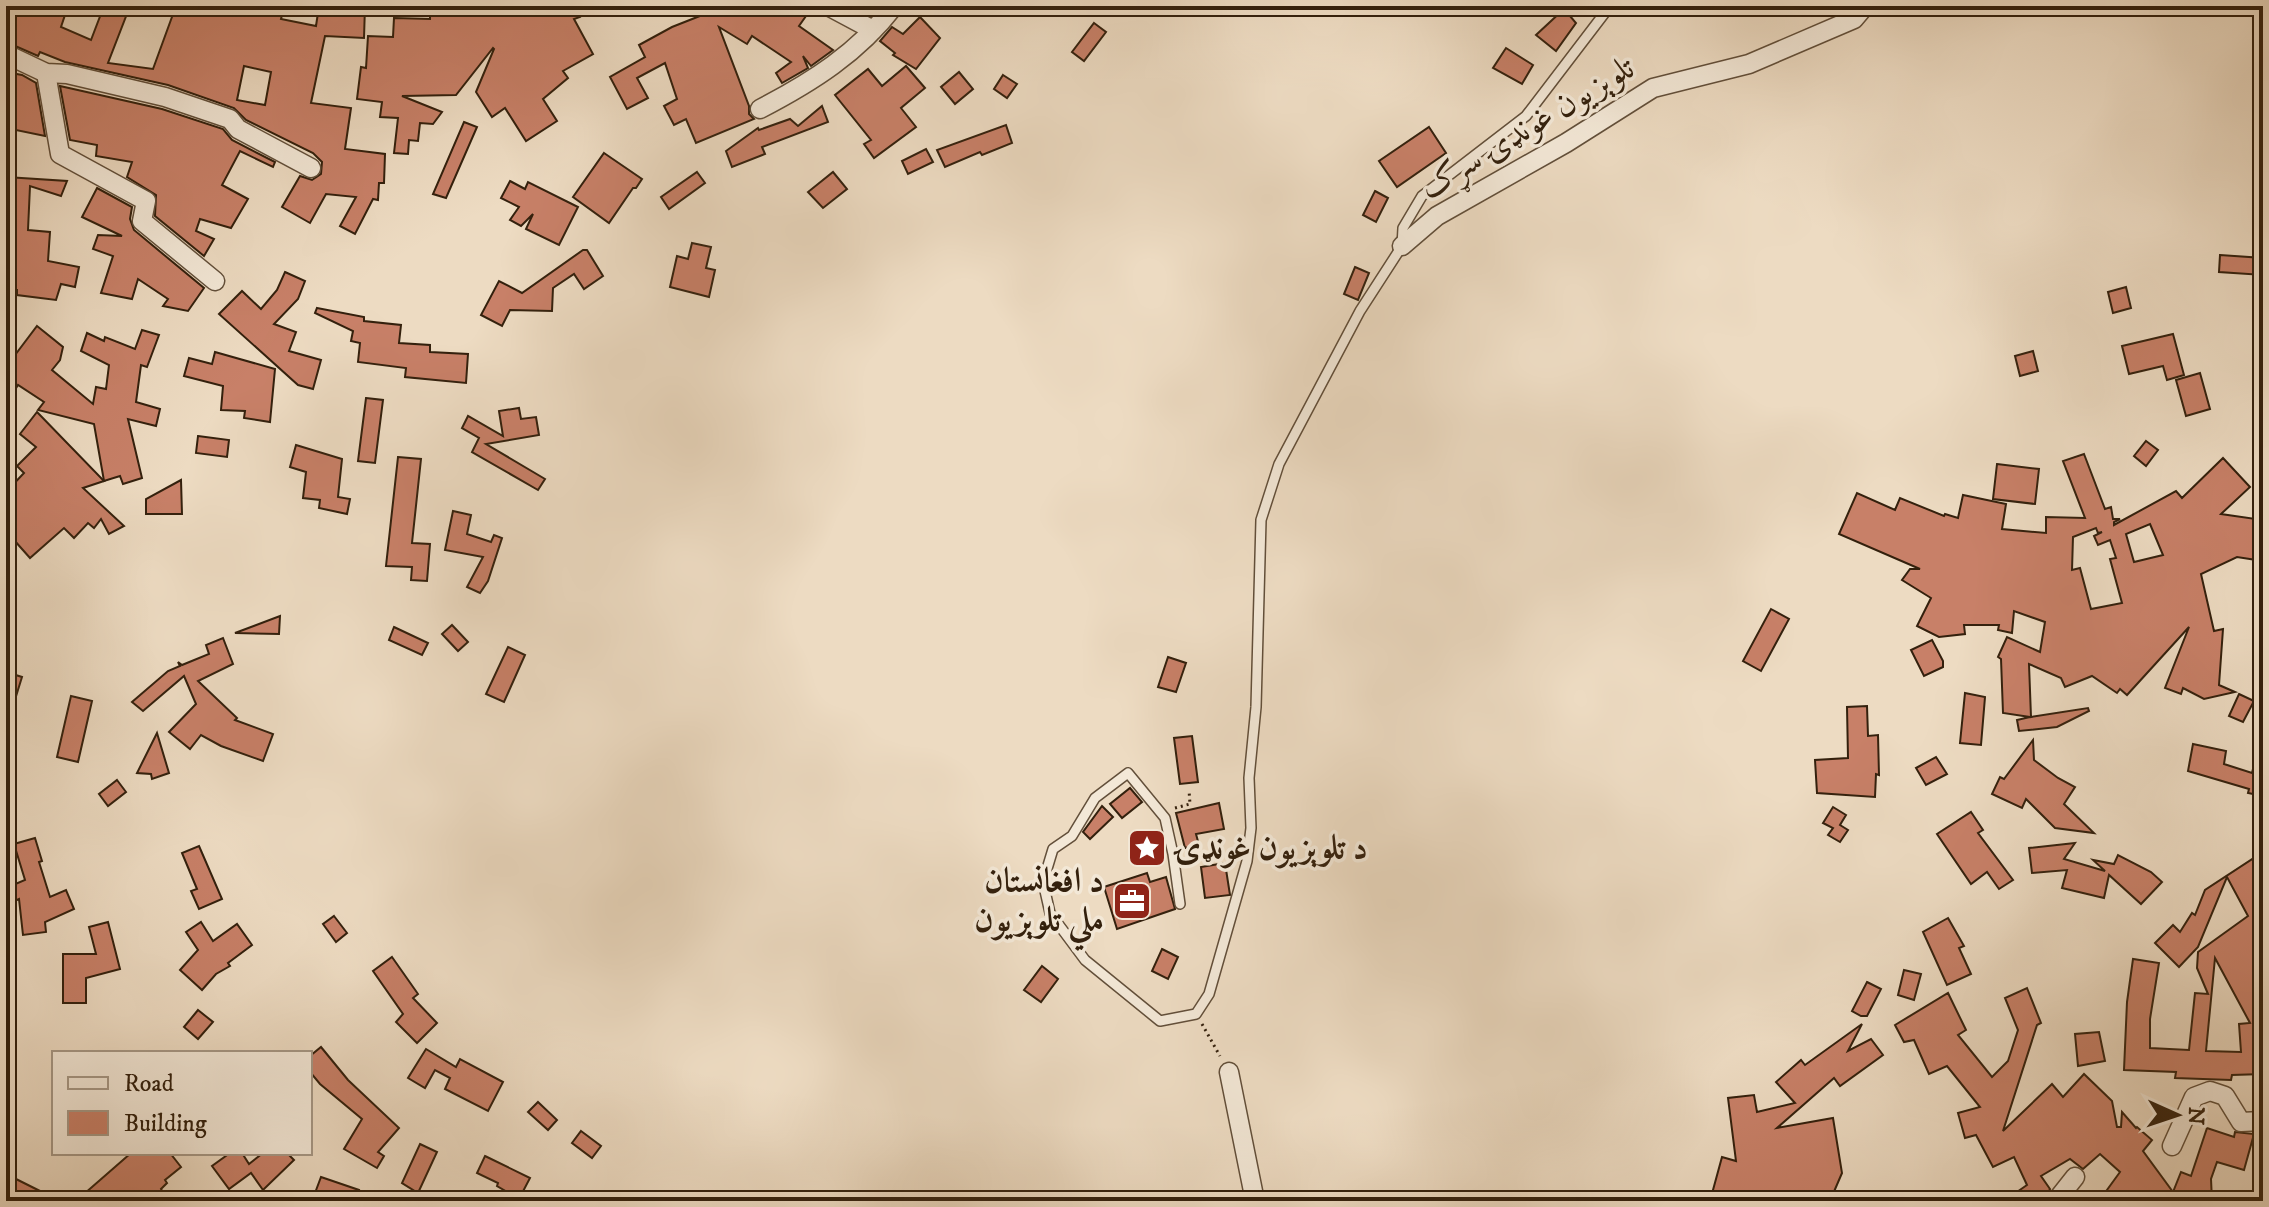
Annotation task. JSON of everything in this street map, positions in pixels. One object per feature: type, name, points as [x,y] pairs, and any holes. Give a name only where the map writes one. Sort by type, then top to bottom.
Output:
[{"type":"street","points":[[828,6],[873,30]]},
{"type":"street","points":[[760,109],[802,87],[844,59],[894,6]]},
{"type":"street","name":"تلوېزيون غونډۍ سړک","points":[[1402,246],[1437,216],[1566,143],[1653,88],[1749,64],[1854,19],[1865,6]]},
{"type":"street","points":[[6,54],[46,73],[67,74],[107,86],[165,97],[230,119],[238,129],[311,168]]},
{"type":"street","points":[[46,73],[60,154],[146,201],[142,221],[215,281]]},
{"type":"street","points":[[1229,1072],[1255,1201]]},
{"type":"street","points":[[2172,1146],[2194,1097],[2210,1091],[2225,1096],[2241,1122],[2263,1119]]},
{"type":"street","points":[[2056,1201],[2075,1177]]},
{"type":"lane","points":[[1180,904],[1165,818],[1128,773],[1095,798],[1072,836],[1053,849],[1043,882],[1050,913],[1085,960],[1160,1021],[1196,1014],[1209,994],[1247,861],[1251,828],[1249,778],[1256,707],[1261,520],[1279,464],[1360,311],[1402,246],[1403,228],[1422,196],[1526,116],[1610,6]]},
{"type":"path","points":[[1169,810],[1190,804],[1189,790]]},
{"type":"path","points":[[1196,1014],[1229,1072]]},
{"type":"building","points":[[8,6],[31,6],[47,11],[49,6],[68,6],[61,27],[91,40],[104,6],[130,6],[108,63],[153,69],[176,6],[248,6],[262,13],[282,15],[281,19],[316,26],[319,6],[365,6],[364,38],[325,36],[311,103],[351,108],[345,149],[385,154],[384,183],[379,183],[378,200],[373,199],[355,234],[340,226],[356,197],[326,194],[310,223],[282,207],[300,176],[312,180],[321,174],[322,162],[313,153],[246,120],[234,108],[168,85],[65,62],[40,52],[38,56],[6,42]],"holes":[[[244,66],[271,72],[265,105],[237,100]]]},
{"type":"building","points":[[430,6],[503,6],[503,15],[523,6],[576,6],[580,17],[574,19],[593,54],[563,71],[568,78],[543,99],[557,121],[526,141],[505,108],[492,117],[476,92],[493,48],[456,95],[402,96],[442,112],[433,124],[420,123],[418,141],[409,140],[408,154],[394,153],[398,118],[380,117],[382,102],[357,99],[361,67],[366,68],[368,36],[393,37],[394,18],[430,19]]},
{"type":"building","points":[[700,6],[732,6],[742,12],[746,6],[813,6],[799,26],[833,50],[811,66],[803,56],[808,68],[782,83],[776,73],[791,62],[752,36],[747,44],[719,27],[749,106],[749,114],[754,119],[696,143],[686,119],[674,125],[664,106],[677,99],[665,63],[637,78],[648,98],[627,109],[610,77],[645,57],[639,45],[672,27],[710,12]]},
{"type":"building","points":[[1564,9],[1576,23],[1556,51],[1536,35]]},
{"type":"building","points":[[920,17],[940,38],[916,69],[893,55],[895,53],[880,41],[892,27],[903,34]]},
{"type":"building","points":[[1094,23],[1106,32],[1084,61],[1072,52]]},
{"type":"building","points":[[1506,48],[1533,65],[1522,84],[1493,68]]},
{"type":"building","points":[[906,66],[925,88],[901,108],[916,127],[874,158],[864,144],[871,140],[835,95],[868,69],[882,86]]},
{"type":"building","points":[[6,72],[22,75],[36,83],[45,136],[6,128]]},
{"type":"building","points":[[959,72],[973,89],[955,104],[941,87]]},
{"type":"building","points":[[1003,75],[1017,84],[1007,98],[994,89]]},
{"type":"building","points":[[60,86],[162,109],[223,129],[232,140],[275,162],[273,167],[240,151],[222,185],[248,199],[231,228],[200,219],[196,231],[214,239],[204,256],[155,216],[156,195],[127,177],[132,162],[96,156],[97,145],[70,140]]},
{"type":"building","points":[[822,106],[828,122],[762,147],[765,154],[732,167],[726,151],[758,128],[790,119],[798,126]]},
{"type":"building","points":[[464,122],[477,127],[446,198],[433,194]]},
{"type":"building","points":[[1006,125],[1012,143],[945,167],[937,150]]},
{"type":"building","points":[[1429,127],[1446,153],[1397,187],[1379,161]]},
{"type":"building","points":[[926,149],[933,162],[908,174],[902,161]]},
{"type":"building","points":[[604,153],[642,179],[609,223],[573,197]]},
{"type":"building","points":[[697,172],[705,183],[669,209],[661,197]]},
{"type":"building","points":[[833,172],[847,189],[823,208],[808,192]]},
{"type":"building","points":[[6,177],[67,181],[61,196],[30,186],[28,230],[50,232],[48,261],[79,267],[75,287],[61,284],[56,300],[17,295],[17,290],[6,290]]},
{"type":"building","points":[[510,181],[525,189],[528,182],[578,207],[559,245],[526,229],[533,214],[521,226],[510,220],[519,207],[501,198]]},
{"type":"building","points":[[97,188],[132,207],[130,219],[134,230],[204,288],[188,311],[163,306],[168,299],[138,279],[132,299],[101,293],[113,256],[93,249],[98,235],[122,236],[82,217]]},
{"type":"building","points":[[1375,191],[1388,198],[1376,222],[1363,215]]},
{"type":"building","points":[[692,243],[711,247],[706,268],[715,270],[709,297],[670,287],[677,256],[688,259]]},
{"type":"building","points":[[587,250],[603,276],[584,289],[574,274],[553,288],[552,311],[510,310],[502,326],[481,315],[499,281],[522,293]]},
{"type":"building","points":[[2220,255],[2263,258],[2263,275],[2219,272]]},
{"type":"building","points":[[1355,267],[1369,273],[1358,300],[1344,294]]},
{"type":"building","points":[[285,272],[305,281],[298,299],[274,324],[296,332],[289,351],[321,360],[313,389],[298,385],[219,314],[242,291],[261,309],[277,290]]},
{"type":"building","points":[[2126,287],[2131,308],[2113,313],[2108,292]]},
{"type":"building","points":[[317,308],[364,317],[364,321],[401,325],[399,343],[430,345],[430,352],[468,354],[466,383],[405,377],[406,368],[358,362],[360,343],[351,341],[353,331],[315,313]]},
{"type":"building","points":[[37,326],[63,347],[60,360],[52,370],[93,404],[96,387],[106,389],[109,365],[81,351],[87,333],[135,349],[142,330],[159,335],[147,367],[141,365],[136,402],[160,409],[156,426],[128,419],[142,478],[123,484],[120,476],[104,481],[94,424],[38,410],[44,402],[18,385],[6,404],[6,367]]},
{"type":"building","points":[[2173,334],[2184,375],[2167,380],[2163,366],[2129,374],[2122,346]]},
{"type":"building","points":[[2033,351],[2038,371],[2020,376],[2015,356]]},
{"type":"building","points":[[215,352],[275,369],[270,422],[244,418],[245,411],[221,410],[223,386],[184,376],[189,358],[212,364]]},
{"type":"building","points":[[2200,373],[2210,409],[2186,416],[2176,380]]},
{"type":"building","points":[[366,398],[383,400],[375,463],[358,461]]},
{"type":"building","points":[[519,408],[521,419],[536,417],[539,435],[486,444],[545,479],[538,490],[472,452],[479,438],[462,428],[468,416],[503,436],[499,411]]},
{"type":"building","points":[[37,412],[104,481],[83,488],[124,526],[109,534],[101,519],[94,528],[88,523],[74,538],[64,528],[30,558],[6,531],[6,492],[24,473],[17,466],[36,447],[20,434]]},
{"type":"building","points":[[198,436],[229,440],[227,457],[196,453]]},
{"type":"building","points":[[2146,441],[2158,450],[2146,466],[2134,456]]},
{"type":"building","points":[[296,445],[342,459],[338,497],[350,499],[347,514],[319,508],[320,500],[303,498],[306,472],[290,467]]},
{"type":"building","points":[[2084,454],[2105,509],[2111,507],[2113,519],[2120,519],[2114,525],[2176,491],[2182,498],[2223,458],[2250,487],[2221,514],[2263,520],[2263,561],[2237,557],[2201,574],[2214,631],[2223,629],[2219,685],[2235,692],[2204,699],[2183,688],[2181,694],[2165,688],[2189,627],[2127,695],[2120,689],[2117,693],[2092,676],[2065,687],[2061,678],[2029,664],[2031,717],[2088,708],[2089,711],[2057,727],[2019,731],[2017,720],[2030,717],[2003,713],[2001,659],[1998,657],[2007,637],[2040,652],[2045,622],[2014,611],[2012,633],[1998,630],[1999,625],[1964,625],[1965,634],[1939,637],[1917,626],[1931,598],[1902,580],[1910,569],[1920,569],[1839,534],[1857,493],[1895,510],[1900,498],[1944,516],[1958,518],[1963,495],[2006,504],[2002,529],[2046,533],[2046,517],[2085,518],[2063,461]],"holes":[[[2150,524],[2163,555],[2134,562],[2126,534]],[[2096,528],[2098,533],[2102,532],[2094,536],[2098,545],[2110,540],[2116,558],[2110,559],[2122,603],[2091,609],[2080,568],[2072,570],[2073,537]]]},
{"type":"building","points":[[398,457],[421,459],[412,543],[430,544],[427,581],[411,580],[412,567],[386,566]]},
{"type":"building","points":[[1997,464],[2039,469],[2035,504],[1993,499]]},
{"type":"building","points":[[181,480],[182,514],[146,514],[146,499]]},
{"type":"building","points":[[453,511],[471,515],[467,534],[491,542],[494,535],[502,538],[488,581],[480,593],[467,587],[483,557],[445,550]]},
{"type":"building","points":[[1771,609],[1789,619],[1761,671],[1743,661]]},
{"type":"building","points":[[280,616],[279,634],[235,633]]},
{"type":"building","points":[[452,625],[468,642],[458,651],[442,634]]},
{"type":"building","points":[[394,627],[428,643],[422,655],[389,640]]},
{"type":"building","points":[[223,638],[233,664],[198,681],[237,718],[235,720],[273,734],[263,761],[221,746],[201,735],[190,749],[169,732],[196,704],[184,676],[143,711],[132,702],[168,671],[180,666],[178,662],[182,665],[209,654],[206,645]]},
{"type":"building","points":[[1932,640],[1943,667],[1924,676],[1911,650]]},
{"type":"building","points":[[508,647],[525,655],[504,702],[486,694]]},
{"type":"building","points":[[1168,657],[1186,663],[1176,692],[1158,687]]},
{"type":"building","points":[[6,672],[22,677],[9,719],[6,718]]},
{"type":"building","points":[[1965,693],[1985,697],[1981,745],[1960,743]]},
{"type":"building","points":[[2239,694],[2254,701],[2243,722],[2229,716]]},
{"type":"building","points":[[71,696],[92,701],[78,762],[57,757]]},
{"type":"building","points":[[1867,706],[1868,736],[1878,735],[1879,775],[1876,774],[1875,797],[1817,793],[1815,760],[1848,758],[1847,707]]},
{"type":"building","points":[[157,733],[169,773],[152,779],[151,774],[137,773]]},
{"type":"building","points":[[1192,736],[1198,782],[1180,784],[1174,738]]},
{"type":"building","points":[[2033,740],[2034,760],[2075,787],[2064,804],[2094,833],[2055,828],[2026,799],[2022,808],[1992,794],[2000,777],[2004,779]]},
{"type":"building","points":[[2193,744],[2226,751],[2224,764],[2252,773],[2257,753],[2263,753],[2263,796],[2188,771]]},
{"type":"building","points":[[1936,757],[1947,774],[1926,785],[1916,768]]},
{"type":"building","points":[[117,780],[126,792],[108,806],[99,794]]},
{"type":"building","points":[[1130,788],[1142,802],[1122,818],[1110,804]]},
{"type":"building","points":[[1219,803],[1224,829],[1196,834],[1199,845],[1185,848],[1176,813]]},
{"type":"building","points":[[1102,806],[1113,817],[1090,839],[1083,832]]},
{"type":"building","points":[[1833,807],[1846,815],[1840,825],[1848,830],[1840,842],[1828,835],[1833,828],[1823,823]]},
{"type":"building","points":[[1971,812],[1983,830],[1978,833],[2013,880],[1999,889],[1987,872],[1971,884],[1937,834]]},
{"type":"building","points":[[35,838],[50,897],[66,890],[74,909],[45,922],[46,932],[23,935],[19,899],[6,905],[6,888],[25,880],[14,844]]},
{"type":"building","points":[[2075,843],[2064,859],[2105,871],[2093,860],[2114,864],[2118,855],[2151,872],[2162,882],[2141,904],[2109,875],[2104,898],[2062,888],[2067,870],[2032,873],[2029,848]]},
{"type":"building","points":[[199,846],[222,899],[199,909],[191,891],[197,889],[182,853]]},
{"type":"building","points":[[2257,856],[2263,865],[2263,981],[2260,977],[2263,1074],[2232,1075],[2231,1080],[2175,1078],[2176,1072],[2124,1070],[2127,1002],[2133,959],[2159,963],[2150,1019],[2150,1048],[2189,1050],[2195,993],[2208,994],[2197,968],[2198,952],[2248,916],[2227,877],[2198,947],[2179,967],[2155,943],[2173,925],[2180,932],[2192,913],[2195,915],[2205,890]],"holes":[[[2215,958],[2250,1023],[2239,1024],[2241,1052],[2206,1051]]]},
{"type":"building","points":[[1225,863],[1230,895],[1205,898],[1201,867]]},
{"type":"building","name":"د افغانستان ملي تلوېزیون","points":[[1147,873],[1150,882],[1166,877],[1175,909],[1117,929],[1104,887]]},
{"type":"building","points":[[334,916],[347,933],[336,942],[323,924]]},
{"type":"building","points":[[1948,918],[1964,946],[1959,948],[1971,974],[1947,985],[1923,932]]},
{"type":"building","points":[[108,922],[120,969],[86,978],[86,1003],[63,1003],[63,954],[96,954],[89,927]]},
{"type":"building","points":[[201,922],[213,941],[237,924],[252,945],[228,963],[230,966],[216,974],[202,990],[180,970],[198,950],[186,932]]},
{"type":"building","points":[[1162,949],[1178,957],[1168,979],[1152,971]]},
{"type":"building","points":[[392,957],[418,994],[413,998],[437,1023],[417,1043],[396,1022],[403,1014],[373,971]]},
{"type":"building","points":[[1042,966],[1058,979],[1041,1002],[1024,990]]},
{"type":"building","points":[[1904,970],[1921,974],[1914,1000],[1898,995]]},
{"type":"building","points":[[1867,982],[1881,989],[1867,1016],[1861,1016],[1852,1011]]},
{"type":"building","points":[[2027,988],[2041,1023],[2037,1025],[2003,1131],[2052,1084],[2063,1097],[2084,1074],[2112,1101],[2117,1127],[2121,1127],[2122,1112],[2152,1140],[2143,1151],[2173,1192],[2181,1172],[2191,1176],[2207,1128],[2234,1137],[2235,1132],[2254,1134],[2244,1170],[2217,1162],[2211,1179],[2212,1201],[2099,1201],[2120,1172],[2100,1154],[2083,1169],[2070,1159],[2041,1176],[2050,1189],[2044,1201],[2004,1201],[2027,1185],[2014,1157],[1993,1167],[1976,1135],[1965,1138],[1958,1113],[1980,1107],[1947,1066],[1929,1074],[1914,1040],[1904,1042],[1895,1025],[1948,993],[1966,1030],[1958,1035],[1992,1077],[2008,1061],[2018,1030],[2005,998]]},
{"type":"building","points":[[198,1010],[213,1022],[198,1039],[184,1027]]},
{"type":"building","points":[[1862,1024],[1848,1051],[1871,1039],[1883,1055],[1840,1086],[1834,1078],[1777,1128],[1833,1118],[1842,1173],[1830,1201],[1710,1201],[1722,1157],[1736,1161],[1728,1098],[1754,1095],[1757,1112],[1795,1103],[1776,1082],[1801,1060],[1805,1065]]},
{"type":"building","points":[[2099,1032],[2105,1061],[2078,1066],[2075,1034]]},
{"type":"building","points":[[321,1047],[348,1080],[399,1128],[378,1152],[384,1156],[377,1168],[344,1149],[362,1119],[312,1074],[312,1054]]},
{"type":"building","points":[[426,1049],[456,1067],[460,1059],[503,1082],[488,1111],[445,1089],[450,1078],[435,1070],[425,1088],[408,1078]]},
{"type":"building","points":[[538,1102],[557,1120],[548,1130],[528,1112]]},
{"type":"building","points":[[581,1131],[601,1146],[592,1158],[572,1143]]},
{"type":"building","points":[[420,1144],[437,1152],[418,1193],[402,1183]]},
{"type":"building","points":[[129,1155],[172,1155],[181,1167],[165,1180],[167,1183],[161,1189],[168,1201],[76,1201]]},
{"type":"building","points":[[227,1155],[243,1155],[249,1164],[260,1155],[289,1155],[294,1160],[263,1190],[251,1173],[229,1189],[212,1166]]},
{"type":"building","points":[[485,1156],[530,1178],[519,1199],[497,1186],[498,1183],[477,1173]]},
{"type":"building","points":[[321,1177],[359,1190],[356,1201],[340,1201],[315,1193]]},
{"type":"building","points":[[14,1178],[60,1201],[6,1201]]},
{"type":"place","name":"د تلوېزیون غونډۍ","points":[[1147,848]]},
{"type":"place","name":"د افغانستان ملي تلوېزیون","points":[[1132,901]]}]
